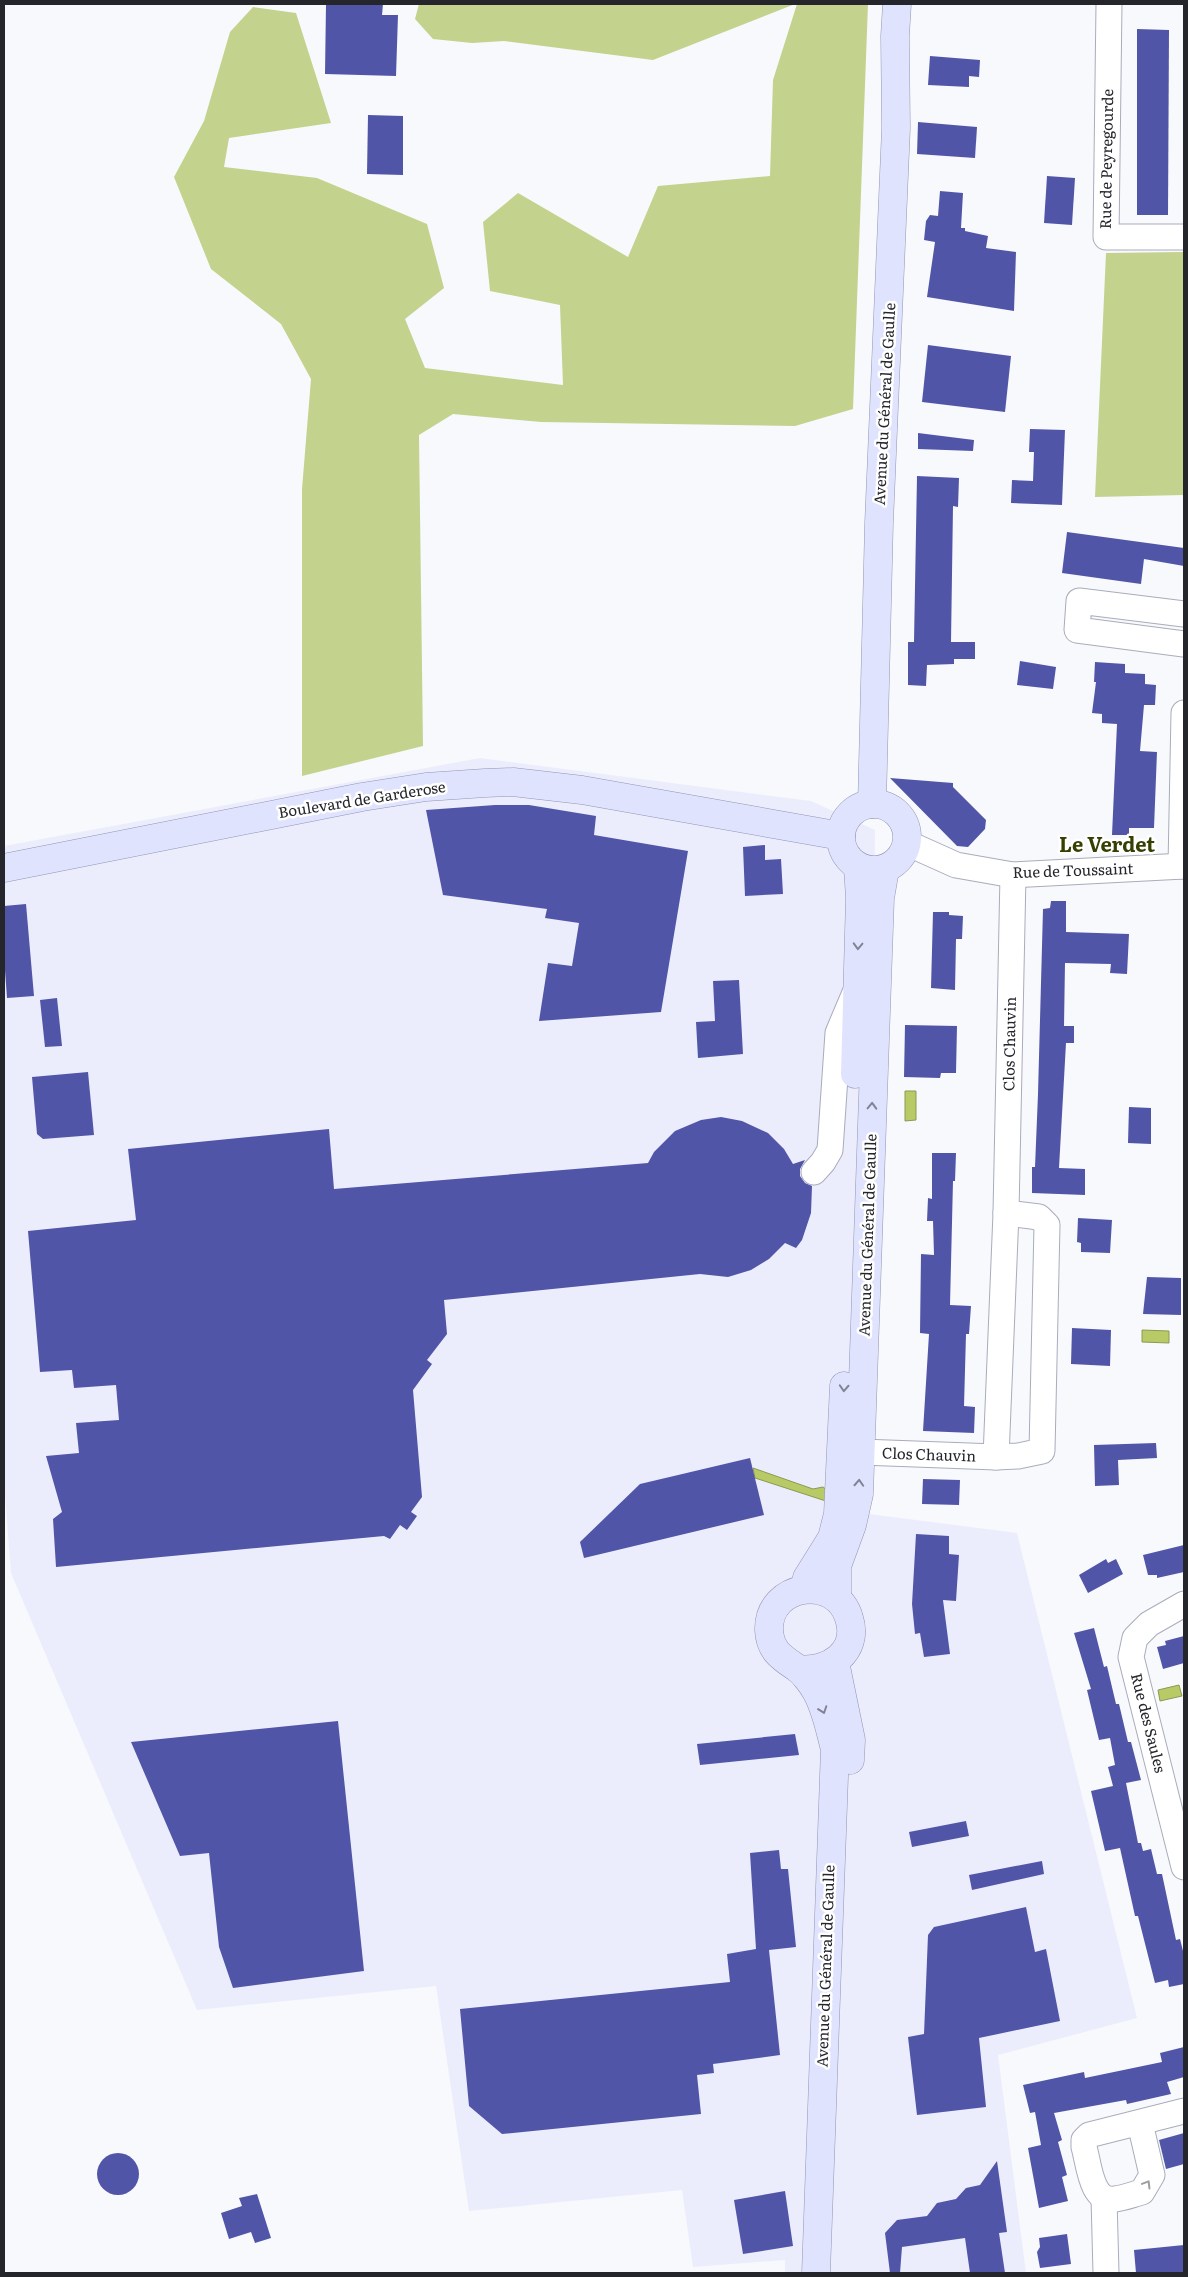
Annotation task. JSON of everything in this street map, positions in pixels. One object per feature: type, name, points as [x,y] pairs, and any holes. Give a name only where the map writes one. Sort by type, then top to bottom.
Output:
[{"type":"main road","name":"Avenue du Général de Gaulle","points":[[872,804],[879,523],[896,138],[897,4]]},
{"type":"main road","name":"Boulevard de Garderose","points":[[4,868],[362,797],[426,788],[494,783],[523,783],[582,790],[841,836]]},
{"type":"main road","points":[[872,804],[882,805],[899,815],[904,823],[907,842],[900,859],[885,869],[866,870],[858,867],[845,854],[841,836],[842,826],[854,811],[872,804]]},
{"type":"main road","name":"Avenue du Général de Gaulle","points":[[816,2273],[835,1749],[817,1692],[798,1668],[786,1663],[777,1654],[769,1630],[771,1618],[780,1602],[793,1592],[804,1589],[807,1578],[832,1538],[838,1514],[847,1322],[860,898],[858,867]]},
{"type":"main road","name":"Avenue du Général de Gaulle","points":[[832,2273],[851,1740],[835,1662],[843,1654],[849,1643],[851,1631],[850,1619],[838,1599],[837,1566],[852,1525],[859,1494],[880,898],[885,869]]},
{"type":"main road","points":[[804,1589],[828,1592],[838,1599]]},
{"type":"main road","points":[[798,1668],[811,1670],[823,1668],[835,1662]]},
{"type":"street","name":"Rue de Peyregourde","points":[[1109,4],[1106,237],[1184,237]]},
{"type":"street","points":[[1184,614],[1079,601],[1076,630],[1184,644]]},
{"type":"street","points":[[1183,866],[1184,713]]},
{"type":"street","name":"Rue de Toussaint","points":[[907,842],[956,864],[1013,875],[1183,866]]},
{"type":"street","name":"Clos Chauvin","points":[[996,1457],[1006,1213],[1013,875]]},
{"type":"street","points":[[814,1172],[830,1150],[838,1033],[857,988]]},
{"type":"street","name":"Clos Chauvin","points":[[861,1452],[996,1457],[1018,1456],[1042,1451],[1047,1226],[1039,1217],[1006,1213]]},
{"type":"street","name":"Rue des Saules","points":[[1184,1604],[1149,1624],[1136,1638],[1131,1657],[1184,1867]]},
{"type":"street","points":[[1140,2122],[1152,2175],[1142,2192],[1114,2200],[1104,2198],[1096,2191],[1084,2147],[1084,2140],[1089,2135],[1140,2122],[1184,2111]]},
{"type":"street","points":[[1104,2198],[1106,2273]]},
{"type":"shaded area","points":[[419,4],[795,4],[653,60],[504,41],[472,43],[433,39],[415,19]]},
{"type":"shaded area","points":[[797,4],[868,4],[853,409],[795,426],[541,422],[453,414],[419,435],[423,746],[302,776],[302,489],[311,379],[281,324],[211,269],[174,177],[204,121],[230,32],[253,7],[296,13],[331,123],[229,138],[224,167],[317,178],[427,224],[444,288],[405,319],[425,368],[563,385],[560,305],[490,291],[483,222],[518,193],[628,257],[658,186],[770,176],[773,80]]},
{"type":"shaded area","points":[[1184,252],[1184,495],[1095,497],[1106,253]]},
{"type":"shaded area","points":[[480,758],[811,801],[875,830],[869,1514],[1017,1533],[1137,2018],[998,2055],[1026,2273],[785,2273],[785,2260],[693,2267],[682,2190],[469,2211],[436,1986],[197,2010],[11,1573],[4,1482],[4,846]]},
{"type":"shaded area","points":[[905,1091],[916,1091],[916,1120],[905,1121]]},
{"type":"shaded area","points":[[1142,1330],[1169,1331],[1169,1343],[1142,1342]]},
{"type":"shaded area","points":[[753,1468],[813,1489],[823,1487],[831,1493],[832,1503],[755,1478]]},
{"type":"shaded area","points":[[1179,1685],[1182,1696],[1160,1701],[1158,1690]]},
{"type":"building","points":[[326,4],[383,4],[382,15],[398,15],[396,76],[325,74]]},
{"type":"building","points":[[1137,29],[1169,30],[1168,215],[1137,215]]},
{"type":"building","points":[[930,56],[980,60],[979,77],[969,76],[969,87],[928,85]]},
{"type":"building","points":[[368,115],[403,116],[403,175],[367,174]]},
{"type":"building","points":[[918,122],[977,127],[975,158],[917,154]]},
{"type":"building","points":[[1047,176],[1075,178],[1072,225],[1044,223]]},
{"type":"building","points":[[940,191],[963,193],[961,228],[965,228],[965,231],[988,236],[986,248],[1016,252],[1014,311],[927,297],[935,242],[924,240],[926,221],[930,215],[938,216]]},
{"type":"building","points":[[928,345],[1011,356],[1005,412],[922,402]]},
{"type":"building","points":[[1030,429],[1065,430],[1062,505],[1011,503],[1012,480],[1033,481],[1034,452],[1029,452]]},
{"type":"building","points":[[918,433],[974,440],[973,451],[918,449]]},
{"type":"building","points":[[917,476],[959,478],[958,507],[953,506],[951,642],[975,642],[975,659],[954,659],[954,664],[927,665],[926,686],[908,685],[908,642],[914,642]]},
{"type":"building","points":[[1067,532],[1184,548],[1184,566],[1144,559],[1141,584],[1062,573]]},
{"type":"building","points":[[1020,661],[1056,667],[1053,689],[1017,685]]},
{"type":"building","points":[[1095,662],[1125,664],[1125,673],[1145,674],[1145,684],[1156,685],[1155,705],[1144,705],[1140,751],[1157,752],[1154,828],[1129,828],[1129,835],[1112,835],[1117,724],[1102,723],[1102,714],[1092,713],[1096,682],[1094,682]]},
{"type":"building","points":[[890,778],[953,783],[953,787],[986,820],[985,829],[968,847],[957,846]]},
{"type":"building","points":[[495,805],[529,805],[596,816],[594,835],[688,851],[661,1012],[539,1021],[548,963],[572,966],[579,923],[545,918],[547,909],[443,895],[426,810]]},
{"type":"building","points":[[765,845],[765,860],[781,859],[783,894],[745,896],[743,847]]},
{"type":"building","points":[[1051,901],[1066,901],[1066,932],[1129,934],[1127,974],[1110,973],[1111,964],[1065,963],[1064,1026],[1074,1026],[1074,1043],[1066,1043],[1059,1168],[1085,1169],[1085,1195],[1032,1193],[1032,1167],[1035,1167],[1038,1094],[1043,909],[1050,908]]},
{"type":"building","points":[[26,904],[34,996],[7,998],[4,957],[4,906]]},
{"type":"building","points":[[933,912],[949,912],[949,915],[963,916],[962,939],[956,939],[955,990],[931,988]]},
{"type":"building","points":[[739,980],[743,1054],[698,1058],[696,1022],[715,1021],[713,981]]},
{"type":"building","points":[[57,998],[62,1046],[45,1047],[40,1000]]},
{"type":"building","points":[[905,1025],[957,1026],[956,1073],[941,1073],[940,1078],[904,1077]]},
{"type":"building","points":[[88,1072],[94,1135],[43,1139],[37,1134],[32,1077]]},
{"type":"building","points":[[1129,1107],[1151,1108],[1151,1144],[1128,1143]]},
{"type":"building","points":[[721,1117],[742,1121],[768,1133],[784,1149],[793,1164],[805,1160],[800,1169],[800,1176],[805,1183],[812,1186],[811,1213],[802,1240],[796,1248],[785,1243],[769,1259],[751,1270],[728,1277],[700,1274],[444,1300],[447,1334],[427,1360],[432,1364],[413,1390],[422,1497],[411,1512],[417,1516],[407,1530],[400,1525],[390,1539],[384,1536],[56,1567],[53,1519],[62,1512],[46,1456],[79,1453],[76,1423],[119,1420],[116,1385],[74,1388],[72,1370],[40,1372],[28,1231],[136,1220],[128,1149],[329,1129],[334,1189],[648,1163],[654,1152],[675,1131],[701,1120]]},
{"type":"building","points":[[932,1153],[956,1153],[955,1181],[953,1181],[950,1305],[971,1306],[969,1334],[966,1334],[964,1406],[975,1407],[974,1433],[923,1431],[929,1334],[920,1333],[921,1254],[934,1255],[933,1221],[927,1221],[928,1198],[932,1199]]},
{"type":"building","points":[[1078,1218],[1112,1220],[1110,1253],[1081,1252],[1081,1243],[1077,1242]]},
{"type":"building","points":[[1147,1277],[1181,1278],[1181,1315],[1143,1314]]},
{"type":"building","points":[[1072,1328],[1111,1330],[1110,1366],[1071,1364]]},
{"type":"building","points":[[1156,1443],[1157,1458],[1118,1460],[1119,1485],[1095,1486],[1094,1445]]},
{"type":"building","points":[[750,1458],[764,1515],[584,1558],[580,1542],[640,1484]]},
{"type":"building","points":[[923,1479],[960,1480],[959,1505],[922,1504]]},
{"type":"building","points":[[916,1534],[949,1536],[949,1554],[959,1555],[956,1601],[943,1600],[950,1654],[924,1657],[920,1633],[915,1634],[912,1604]]},
{"type":"building","points":[[1184,1545],[1184,1572],[1157,1578],[1157,1575],[1148,1575],[1143,1555]]},
{"type":"building","points":[[1106,1559],[1108,1563],[1116,1559],[1123,1574],[1088,1593],[1079,1575]]},
{"type":"building","points":[[1094,1628],[1104,1667],[1107,1666],[1116,1704],[1119,1704],[1128,1742],[1131,1742],[1141,1780],[1126,1783],[1138,1843],[1141,1843],[1143,1851],[1151,1849],[1157,1874],[1162,1874],[1176,1940],[1180,1939],[1184,1955],[1184,1984],[1169,1987],[1168,1980],[1155,1983],[1138,1916],[1135,1916],[1120,1848],[1105,1851],[1091,1791],[1113,1786],[1108,1767],[1115,1765],[1110,1738],[1099,1740],[1087,1690],[1091,1689],[1074,1633]]},
{"type":"building","points":[[1184,1636],[1184,1663],[1163,1669],[1157,1647],[1166,1645],[1165,1641]]},
{"type":"building","points":[[338,1721],[364,1971],[233,1988],[219,1947],[209,1853],[180,1856],[131,1742]]},
{"type":"building","points":[[795,1734],[799,1755],[700,1765],[697,1744]]},
{"type":"building","points":[[966,1821],[969,1836],[912,1847],[909,1832]]},
{"type":"building","points":[[779,1850],[781,1869],[788,1869],[796,1947],[769,1950],[780,2055],[713,2064],[714,2073],[697,2075],[701,2114],[502,2134],[469,2106],[460,2009],[730,1982],[727,1954],[756,1949],[750,1853]]},
{"type":"building","points":[[1042,1861],[1044,1874],[972,1890],[969,1875]]},
{"type":"building","points":[[1026,1907],[1035,1952],[1046,1949],[1060,2021],[979,2038],[986,2107],[917,2115],[908,2037],[924,2034],[928,1935],[934,1927]]},
{"type":"building","points":[[1184,2047],[1184,2077],[1167,2082],[1171,2094],[1127,2104],[1126,2100],[1054,2113],[1062,2140],[1058,2142],[1067,2175],[1062,2177],[1068,2201],[1039,2208],[1028,2148],[1041,2145],[1035,2112],[1030,2113],[1023,2085],[1084,2072],[1085,2078],[1162,2062],[1160,2053]]},
{"type":"building","points":[[1184,2133],[1184,2164],[1166,2169],[1159,2140]]},
{"type":"building","points":[[118,2153],[133,2159],[139,2174],[133,2189],[118,2195],[103,2189],[97,2174],[103,2159]]},
{"type":"building","points":[[997,2161],[1007,2232],[999,2233],[1005,2273],[970,2273],[965,2238],[902,2247],[900,2273],[890,2273],[885,2233],[897,2220],[927,2216],[937,2203],[956,2199],[966,2188],[980,2185]]},
{"type":"building","points":[[785,2191],[793,2246],[743,2254],[734,2200]]},
{"type":"building","points":[[257,2194],[271,2238],[255,2243],[251,2232],[229,2239],[221,2213],[242,2206],[239,2198]]},
{"type":"building","points":[[1067,2234],[1071,2264],[1040,2268],[1037,2252],[1040,2247],[1039,2238]]},
{"type":"building","points":[[1184,2245],[1184,2273],[1136,2273],[1134,2250]]},
{"type":"district","name":"Le Verdet","points":[[1107,845]]}]
